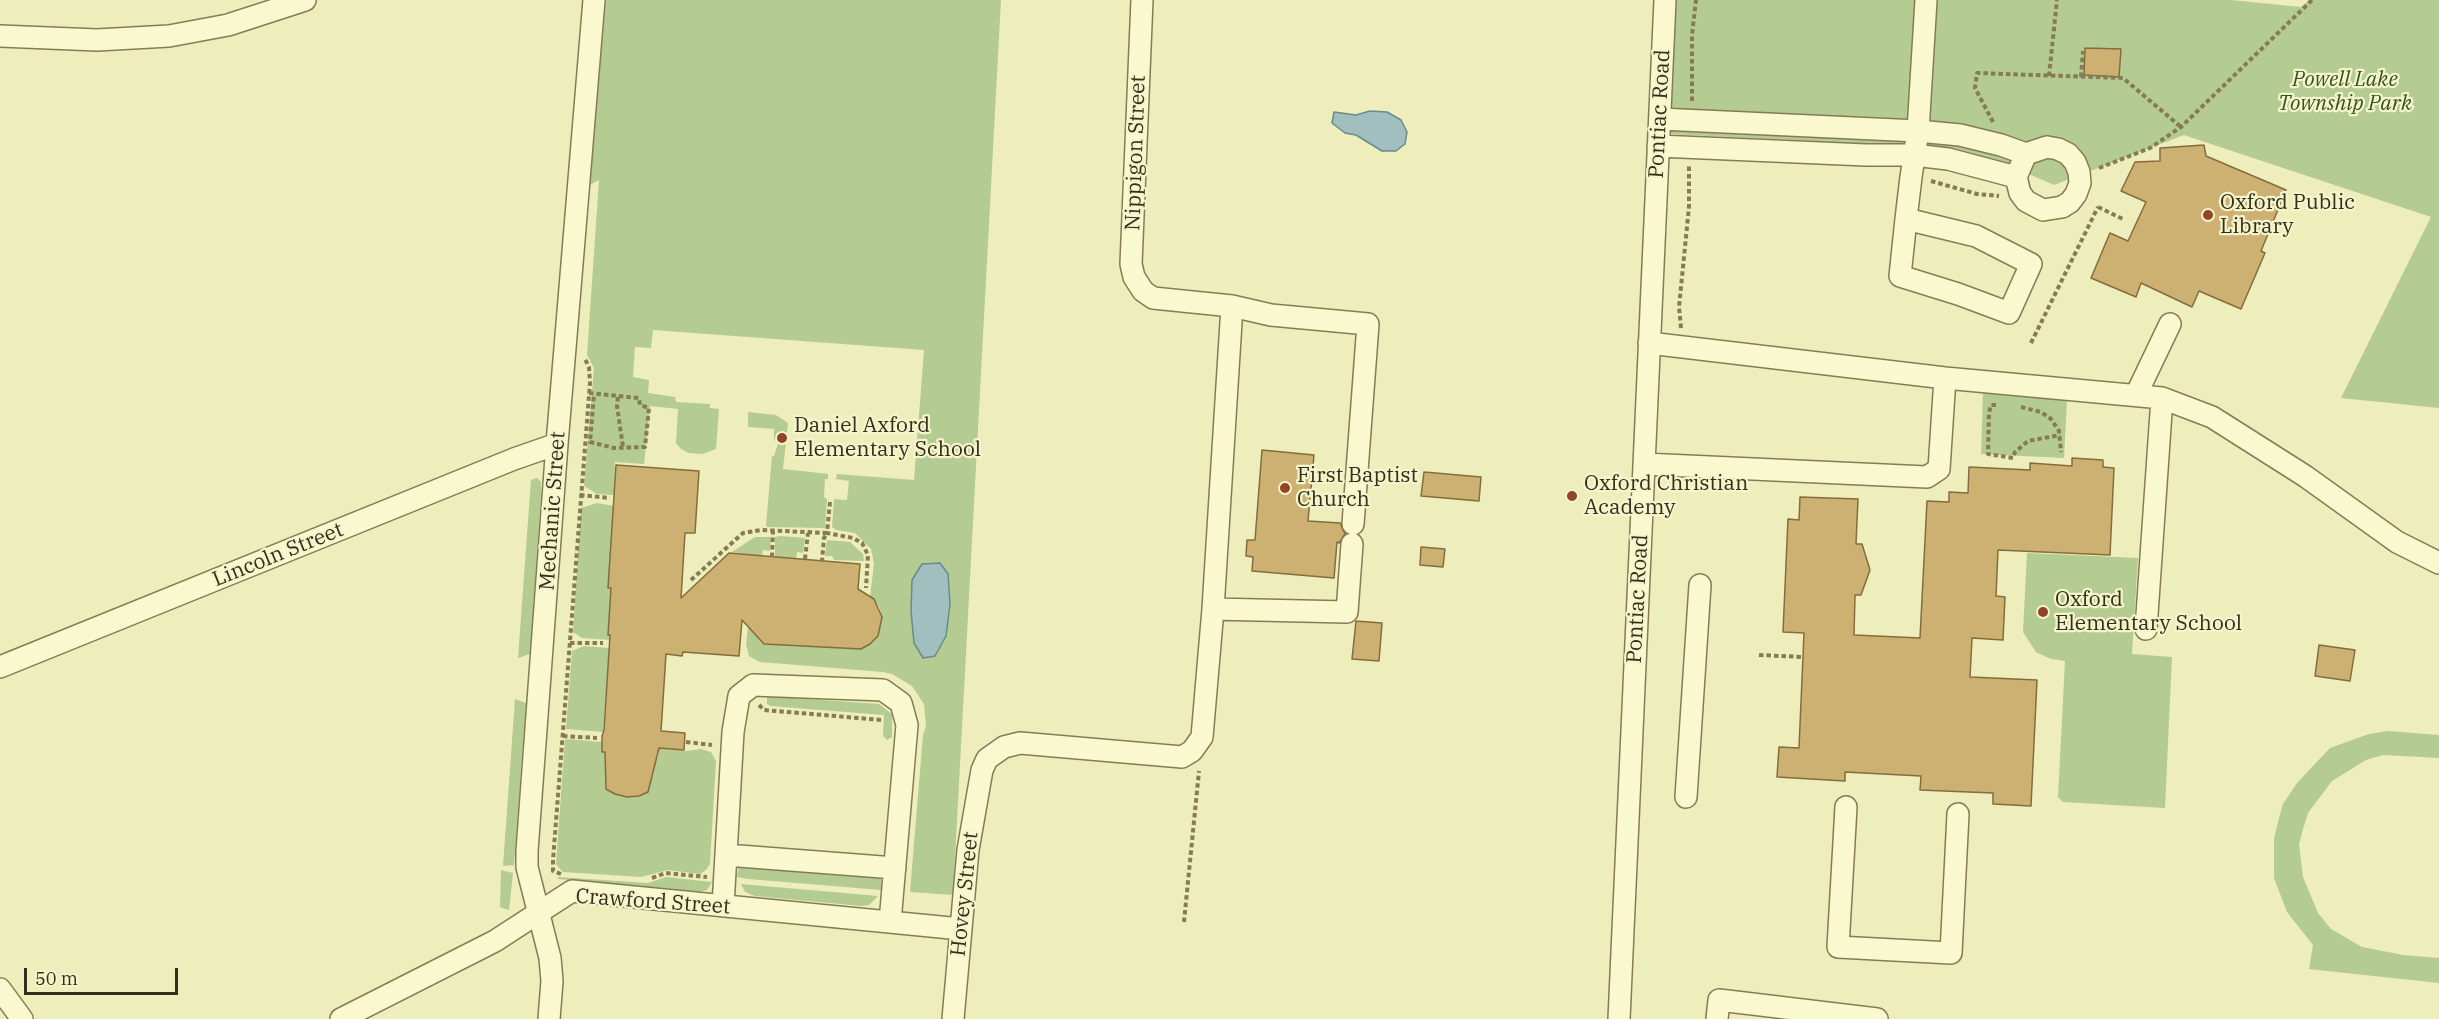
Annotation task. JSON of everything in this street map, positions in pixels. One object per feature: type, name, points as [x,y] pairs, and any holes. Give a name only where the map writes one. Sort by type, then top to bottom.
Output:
[{"type":"street","points":[[0,36],[97,40],[176,35],[228,25],[305,0]]},
{"type":"street","name":"Mechanic Street","points":[[549,1019],[552,981],[550,958],[527,867],[527,851],[557,444],[594,0]]},
{"type":"street","name":"Nippigon Street","points":[[1142,0],[1131,264],[1134,277],[1139,287],[1153,298],[1232,306]]},
{"type":"street","name":"Pontiac Road","points":[[1619,1019],[1665,0]]},
{"type":"street","points":[[1906,219],[1976,236],[2031,264],[2009,313],[1900,276],[1906,219],[1917,131],[1926,0]]},
{"type":"street","points":[[1660,119],[1960,135],[2001,145],[2025,154],[2047,147],[2068,154],[2075,162],[2080,183],[2076,194],[2062,207],[2043,210],[2033,207],[2020,193],[2016,177],[2025,154]]},
{"type":"street","points":[[1658,146],[1914,155],[1948,159],[2016,177]]},
{"type":"street","points":[[1202,737],[1213,609],[1232,306],[1271,315],[1368,324],[1347,612],[1213,609]]},
{"type":"street","points":[[2136,395],[2170,324]]},
{"type":"street","points":[[1649,343],[1944,378],[2162,398],[2212,417],[2305,476],[2397,542],[2439,563]]},
{"type":"street","points":[[1644,464],[1927,477],[1939,468],[1944,378]]},
{"type":"street","points":[[2146,629],[2162,398]]},
{"type":"street","name":"Lincoln Street","points":[[0,667],[514,459],[557,444]]},
{"type":"street","points":[[1686,797],[1700,585]]},
{"type":"street","points":[[723,906],[733,732],[739,696],[753,685],[883,690],[901,703],[907,725],[890,922]]},
{"type":"street","name":"Hovey Street","points":[[953,1019],[968,850],[982,770],[987,759],[993,753],[1020,743],[1182,757],[1192,751],[1202,737]]},
{"type":"street","points":[[1846,807],[1838,947],[1952,953],[1958,814]]},
{"type":"street","points":[[726,855],[895,868]]},
{"type":"street","name":"Crawford Street","points":[[341,1019],[495,941],[572,891],[961,929]]},
{"type":"street","points":[[1,994],[22,1019]]},
{"type":"street","points":[[1717,1019],[1719,1000],[1877,1019]]},
{"type":"path","points":[[1692,122],[1692,35],[1696,0]]},
{"type":"path","points":[[2049,76],[2057,0]]},
{"type":"path","points":[[2094,170],[2150,148],[2181,127],[2312,0]]},
{"type":"path","points":[[2081,77],[2083,51]]},
{"type":"path","points":[[2001,145],[1999,135],[1975,88],[1977,73],[2127,80],[2181,127]]},
{"type":"path","points":[[1680,348],[1679,307],[1689,207],[1689,155]]},
{"type":"path","points":[[2092,204],[2125,220]]},
{"type":"path","points":[[2031,343],[2098,207]]},
{"type":"path","points":[[584,357],[589,368],[591,394],[590,442],[623,447],[645,447],[649,408],[640,405],[639,398],[591,394]]},
{"type":"path","points":[[571,874],[553,871],[580,495],[591,394]]},
{"type":"path","points":[[618,397],[617,406],[623,447]]},
{"type":"path","points":[[2001,406],[1991,405],[1988,454],[2013,458],[2015,452],[2028,441],[2060,435]]},
{"type":"path","points":[[2011,406],[2041,412],[2051,419],[2060,435],[2061,452]]},
{"type":"path","points":[[580,495],[610,498]]},
{"type":"path","points":[[822,561],[830,502]]},
{"type":"path","points":[[691,580],[743,533],[773,531],[827,533],[853,538],[862,543],[868,555],[866,588]]},
{"type":"path","points":[[772,557],[773,531]]},
{"type":"path","points":[[805,559],[808,533]]},
{"type":"path","points":[[570,643],[603,643]]},
{"type":"path","points":[[1759,655],[1803,657]]},
{"type":"path","points":[[757,702],[764,710],[882,720]]},
{"type":"path","points":[[563,736],[597,738]]},
{"type":"path","points":[[1184,922],[1202,737]]},
{"type":"path","points":[[649,880],[666,873],[709,876]]},
{"type":"green space","points":[[606,0],[1001,0],[953,895],[910,892],[923,735],[926,726],[924,704],[912,686],[892,674],[883,672],[760,662],[749,656],[746,644],[748,626],[764,644],[861,649],[878,636],[882,617],[879,606],[870,597],[874,564],[871,549],[855,533],[836,530],[832,527],[834,499],[847,500],[849,481],[836,479],[837,474],[914,480],[924,350],[653,330],[651,348],[635,347],[633,377],[649,380],[648,393],[675,397],[676,402],[710,404],[710,408],[719,409],[716,449],[702,454],[689,453],[681,449],[676,443],[678,409],[650,406],[644,464],[615,462],[614,495],[597,494],[584,486],[594,368],[587,355],[599,180],[588,186]]},
{"type":"green space","name":"Powell Lake Township Park","points":[[1674,0],[2231,0],[2301,7],[2309,0],[2439,0],[2439,408],[2341,398],[2431,217],[2184,135],[2054,185],[1994,159],[1942,147],[1668,134]]},
{"type":"green space","points":[[1983,392],[2067,401],[2064,458],[1981,454]]},
{"type":"green space","points":[[748,412],[776,415],[788,423],[783,469],[828,474],[828,479],[825,479],[824,497],[827,499],[825,528],[767,527],[772,456],[778,444],[774,439],[774,429],[748,427]]},
{"type":"green space","points":[[537,478],[541,482],[541,495],[530,654],[518,658],[531,480]]},
{"type":"green space","points":[[597,503],[614,506],[616,588],[610,604],[608,635],[610,635],[610,640],[582,638],[573,632],[581,508]]},
{"type":"green space","points":[[755,537],[771,537],[770,551],[763,550],[762,556],[732,552]]},
{"type":"green space","points":[[775,537],[805,538],[803,553],[797,552],[796,559],[775,557]]},
{"type":"green space","points":[[827,540],[850,542],[863,554],[864,561],[834,560],[832,556],[825,556]]},
{"type":"green space","points":[[2027,553],[2138,558],[2132,654],[2172,657],[2165,808],[2063,802],[2058,797],[2065,661],[2051,659],[2036,652],[2023,632]]},
{"type":"green space","points":[[584,646],[609,648],[603,732],[566,729],[572,651]]},
{"type":"green space","points":[[767,696],[879,704],[892,714],[892,737],[887,740],[883,736],[884,715],[770,706],[767,704]]},
{"type":"green space","points":[[515,699],[526,703],[514,865],[503,866]]},
{"type":"green space","points":[[2388,731],[2439,735],[2439,758],[2383,755],[2366,760],[2332,781],[2308,813],[2303,829],[2299,844],[2303,877],[2318,913],[2331,929],[2362,947],[2403,955],[2439,958],[2439,983],[2309,969],[2313,945],[2287,912],[2274,878],[2274,839],[2278,822],[2283,804],[2297,783],[2330,748],[2369,734]]},
{"type":"green space","points":[[565,739],[602,742],[602,752],[605,752],[606,789],[627,797],[658,757],[659,748],[687,751],[701,749],[711,752],[716,761],[710,864],[706,870],[700,874],[668,870],[641,877],[563,872],[556,864]]},
{"type":"green space","points":[[739,865],[881,876],[882,885],[881,890],[748,879],[737,877]]},
{"type":"green space","points":[[501,870],[513,873],[509,910],[500,907]]},
{"type":"green space","points":[[558,877],[648,883],[666,877],[712,882],[707,890],[697,893],[558,879]]},
{"type":"green space","points":[[741,884],[878,896],[869,905],[861,906],[755,896],[745,892]]},
{"type":"water","points":[[1370,111],[1387,112],[1401,120],[1407,132],[1405,144],[1396,151],[1382,151],[1356,135],[1345,133],[1332,123],[1334,112],[1356,115]]},
{"type":"water","points":[[940,563],[948,574],[950,604],[946,636],[935,656],[923,658],[914,643],[911,611],[912,580],[922,564]]},
{"type":"building","points":[[2085,48],[2121,49],[2119,77],[2084,75]]},
{"type":"building","name":"Oxford Public Library","points":[[2204,145],[2206,156],[2286,190],[2261,251],[2265,253],[2241,309],[2199,291],[2192,307],[2141,283],[2136,297],[2091,278],[2110,233],[2128,241],[2146,202],[2121,191],[2135,162],[2160,161],[2160,148]]},
{"type":"building","name":"First Baptist Church","points":[[1262,450],[1314,455],[1308,521],[1340,523],[1345,534],[1339,543],[1337,542],[1334,578],[1252,571],[1253,557],[1246,556],[1247,540],[1255,540]]},
{"type":"building","points":[[2072,458],[2103,460],[2103,467],[2114,468],[2110,555],[1998,550],[1996,596],[2005,597],[2003,640],[1972,638],[1970,677],[2037,680],[2031,806],[1993,804],[1993,793],[1920,790],[1921,776],[1845,772],[1845,781],[1777,777],[1779,747],[1799,748],[1804,633],[1783,632],[1788,519],[1799,520],[1800,497],[1858,499],[1856,544],[1862,544],[1870,570],[1861,595],[1855,595],[1854,635],[1920,638],[1927,501],[1949,502],[1949,492],[1968,493],[1969,467],[2030,470],[2030,463],[2072,466]]},
{"type":"building","points":[[616,465],[699,471],[695,533],[685,533],[681,598],[729,553],[860,564],[858,589],[874,599],[882,617],[878,636],[861,649],[764,644],[742,620],[739,656],[683,652],[682,656],[666,654],[661,731],[685,733],[684,750],[659,748],[648,792],[639,796],[627,797],[606,789],[605,752],[602,752],[610,635],[608,635],[611,588],[608,588]]},
{"type":"building","points":[[1424,472],[1481,477],[1479,501],[1421,496]]},
{"type":"building","points":[[1421,547],[1445,549],[1443,567],[1420,565]]},
{"type":"building","points":[[1356,621],[1382,623],[1379,661],[1352,659]]},
{"type":"building","points":[[2319,645],[2355,650],[2350,681],[2315,676]]},
{"type":"place","name":"Oxford Public Library","points":[[2208,215]]},
{"type":"place","name":"Daniel Axford Elementary School","points":[[782,438]]},
{"type":"place","name":"First Baptist Church","points":[[1285,488]]},
{"type":"place","name":"Oxford Christian Academy","points":[[1572,496]]},
{"type":"place","name":"Oxford Elementary School","points":[[2043,612]]}]
